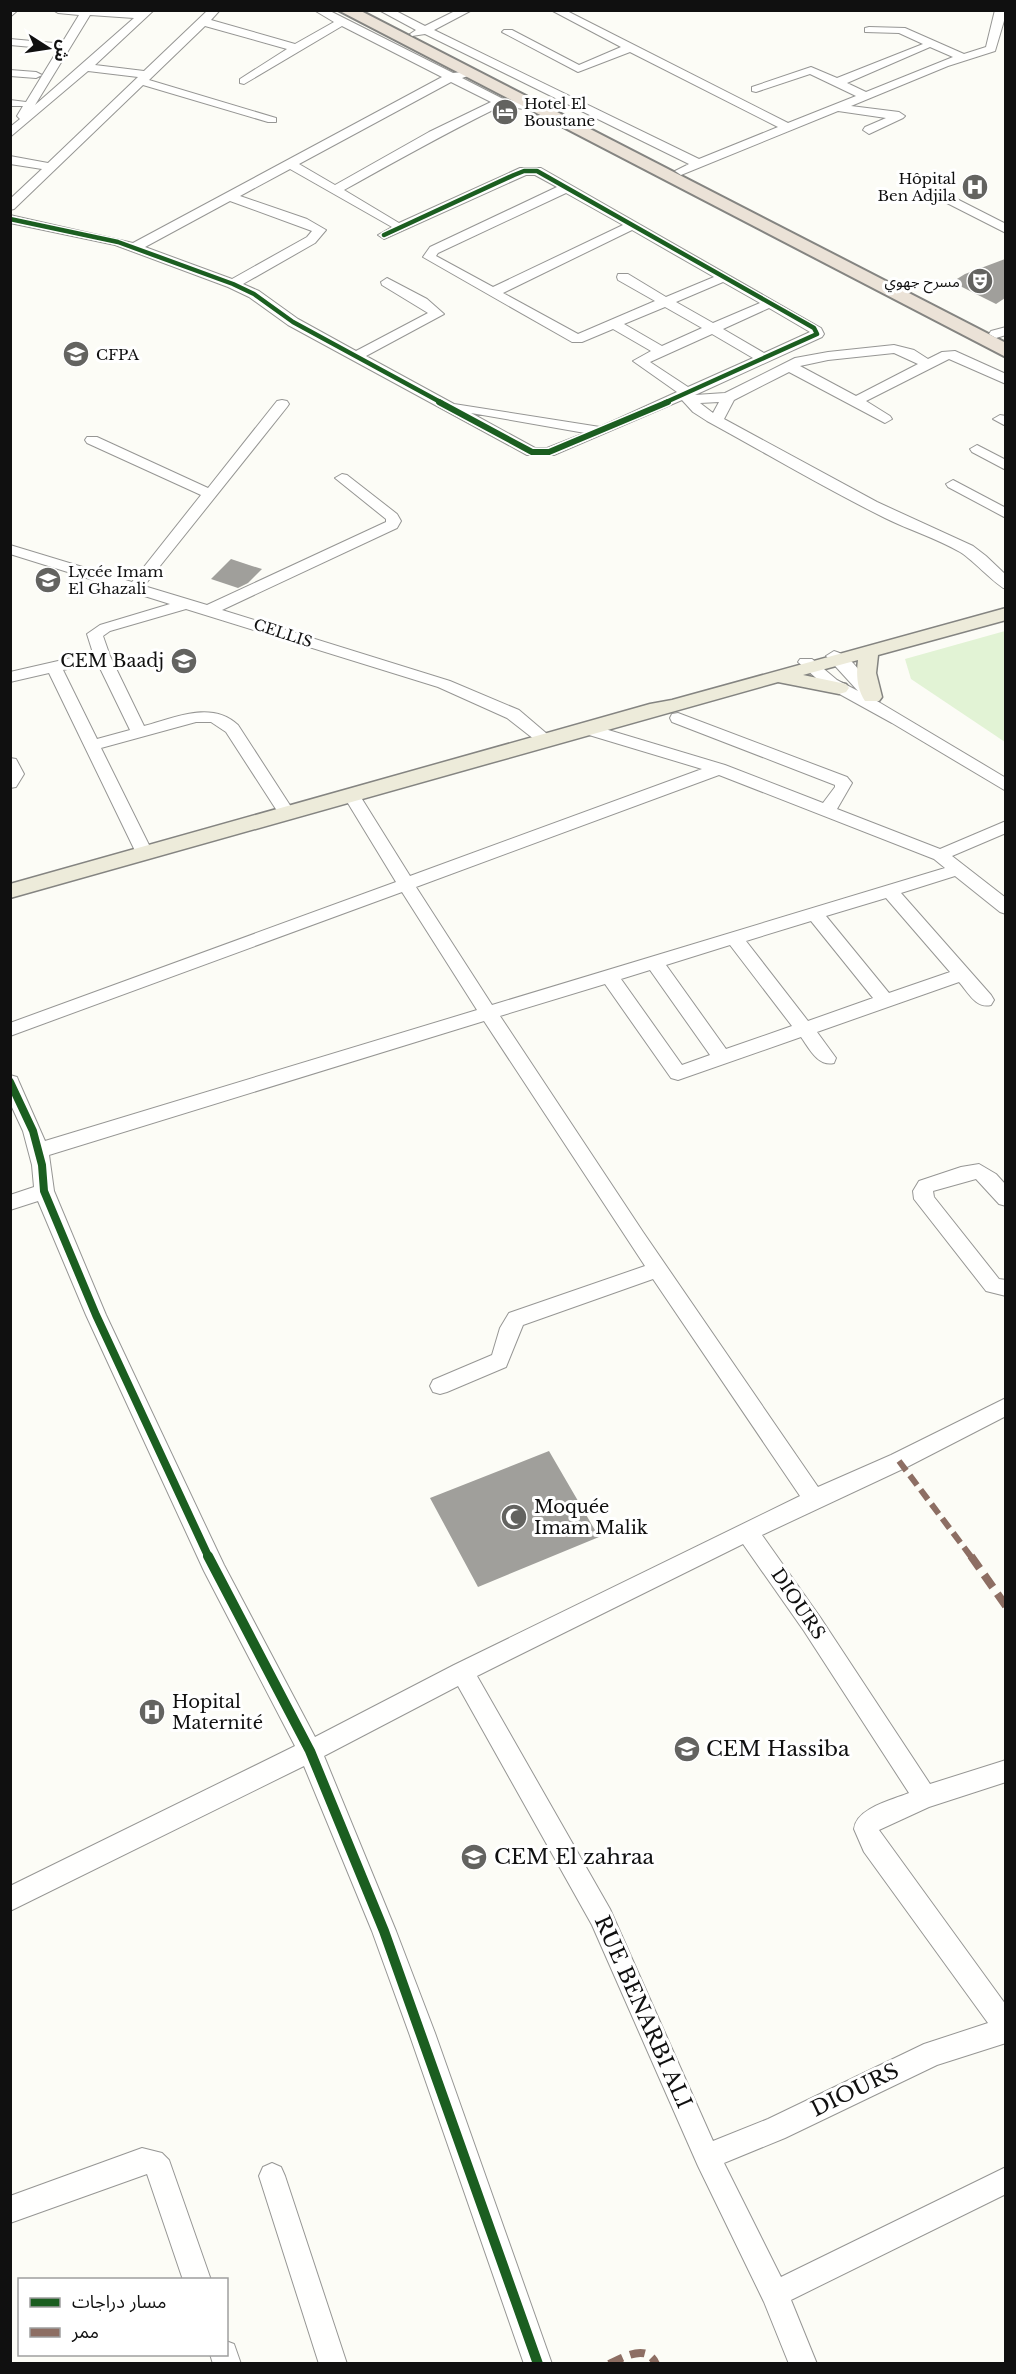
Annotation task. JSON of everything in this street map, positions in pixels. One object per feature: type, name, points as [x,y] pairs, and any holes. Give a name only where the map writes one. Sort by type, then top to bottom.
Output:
[{"type":"highway","points":[[366,10],[467,73],[1005,351]]},
{"type":"highway","points":[[344,16],[383,22],[419,33],[681,171],[1002,335]]},
{"type":"main road","points":[[837,658],[1005,608]]},
{"type":"main road","points":[[657,708],[668,701],[869,651],[1005,614]]},
{"type":"main road","points":[[869,651],[866,673],[873,697]]},
{"type":"main road","points":[[10,891],[545,739],[657,708],[673,706],[808,665]]},
{"type":"main road","points":[[766,679],[805,681],[839,688]]},
{"type":"street","points":[[10,14],[13,10]]},
{"type":"street","points":[[58,10],[147,13]]},
{"type":"street","points":[[10,206],[215,10]]},
{"type":"street","points":[[319,10],[344,16]]},
{"type":"street","points":[[419,33],[467,10]]},
{"type":"street","points":[[556,10],[788,128]]},
{"type":"street","points":[[986,47],[990,10]]},
{"type":"street","points":[[986,47],[1001,10]]},
{"type":"street","points":[[12,130],[16,103],[36,75],[51,60],[54,45],[80,11]]},
{"type":"street","points":[[12,130],[37,93],[51,60],[80,11]]},
{"type":"street","points":[[12,130],[56,96],[147,13]]},
{"type":"street","points":[[244,81],[344,16]]},
{"type":"street","points":[[204,22],[296,48]]},
{"type":"street","points":[[383,22],[449,78],[500,102],[533,106]]},
{"type":"street","points":[[869,30],[901,30],[961,58]]},
{"type":"street","points":[[508,32],[578,69],[629,48]]},
{"type":"street","points":[[419,33],[699,164]]},
{"type":"street","points":[[10,42],[54,45]]},
{"type":"street","points":[[838,82],[924,47]]},
{"type":"street","points":[[681,171],[986,47],[1005,54]]},
{"type":"street","points":[[87,67],[144,78],[272,120]]},
{"type":"street","points":[[756,89],[808,69],[866,96]]},
{"type":"street","points":[[10,73],[36,75]]},
{"type":"street","points":[[136,248],[449,78],[467,73]]},
{"type":"street","points":[[37,93],[56,96]]},
{"type":"street","points":[[335,190],[433,135],[500,102]]},
{"type":"street","points":[[836,108],[899,116],[868,130]]},
{"type":"street","points":[[10,160],[52,167]]},
{"type":"street","points":[[290,163],[393,223]]},
{"type":"street","points":[[10,219],[103,238],[233,284],[254,294],[279,313],[532,452],[549,452],[602,432],[816,336],[817,332],[542,172],[524,171],[384,235]]},
{"type":"street","points":[[568,187],[434,250],[429,255],[430,258],[577,339],[724,277]]},
{"type":"street","points":[[228,196],[320,230],[311,240],[233,284]]},
{"type":"street","points":[[947,198],[1005,229]]},
{"type":"street","points":[[492,293],[633,225]]},
{"type":"street","points":[[623,277],[765,359]]},
{"type":"street","points":[[356,356],[437,314],[422,302],[387,282]]},
{"type":"street","points":[[689,394],[641,364],[641,360],[770,303]]},
{"type":"street","points":[[614,324],[660,351]]},
{"type":"street","points":[[928,364],[909,353],[894,349],[828,356],[800,361],[728,397],[689,400],[696,408],[717,420],[893,516],[997,563],[1005,585]]},
{"type":"street","points":[[856,401],[947,355],[955,355],[1005,380]]},
{"type":"street","points":[[789,366],[885,419]]},
{"type":"street","points":[[717,420],[728,397]]},
{"type":"street","points":[[134,589],[282,404]]},
{"type":"street","points":[[443,405],[602,432]]},
{"type":"street","points":[[92,440],[210,494]]},
{"type":"street","points":[[977,449],[1005,466]]},
{"type":"street","points":[[210,610],[392,525],[394,521],[392,517],[342,478]]},
{"type":"street","points":[[953,484],[1005,514]]},
{"type":"street","name":"CELLIS","points":[[10,549],[444,684],[513,714],[545,739]]},
{"type":"street","points":[[140,734],[102,656],[95,634],[186,604]]},
{"type":"street","points":[[10,677],[102,656]]},
{"type":"street","points":[[837,658],[854,672],[863,688],[898,719]]},
{"type":"street","points":[[808,665],[839,688],[898,719],[1005,786]]},
{"type":"street","points":[[54,667],[144,853]]},
{"type":"street","points":[[93,745],[196,717],[220,718],[232,729],[286,813]]},
{"type":"street","points":[[678,718],[841,781],[844,783],[843,788],[826,811]]},
{"type":"street","points":[[585,728],[688,758],[940,855],[1005,908]]},
{"type":"street","points":[[688,758],[715,732]]},
{"type":"street","points":[[10,763],[16,777],[10,783]]},
{"type":"street","points":[[10,1030],[718,769]]},
{"type":"street","points":[[351,795],[488,1014],[657,1270],[814,1499]]},
{"type":"street","points":[[940,855],[1005,826]]},
{"type":"street","points":[[38,1151],[957,870]]},
{"type":"street","points":[[889,890],[985,1000]]},
{"type":"street","points":[[815,914],[885,1001]]},
{"type":"street","points":[[735,939],[827,1058]]},
{"type":"street","points":[[654,962],[722,1057]]},
{"type":"street","points":[[609,975],[678,1073],[962,974]]},
{"type":"street","points":[[10,1082],[33,1131],[42,1165],[44,1191],[96,1315],[215,1571],[310,1751],[384,1931],[422,2033],[538,2364]]},
{"type":"street","points":[[1005,1199],[989,1179],[979,1171],[961,1174],[926,1186],[923,1191],[924,1199],[993,1285],[1005,1288]]},
{"type":"street","points":[[10,1203],[44,1191]]},
{"type":"street","points":[[440,1386],[499,1360],[503,1356],[510,1326],[516,1319],[657,1270]]},
{"type":"street","points":[[10,1899],[310,1751],[462,1672],[814,1499],[899,1461],[1005,1406]]},
{"type":"street","name":"DIOURS","points":[[748,1533],[812,1624],[925,1797]]},
{"type":"street","name":"RUE BENARBI ALI","points":[[462,1672],[601,1917],[707,2157],[775,2294],[803,2364]]},
{"type":"street","name":"DIOURS","points":[[707,2157],[776,2128],[933,2053],[1005,2029],[878,1851],[866,1825],[925,1797],[1005,1771]]},
{"type":"street","points":[[10,2210],[149,2160],[156,2163],[160,2169],[196,2278]]},
{"type":"street","points":[[272,2176],[333,2364]]},
{"type":"street","points":[[775,2294],[1005,2180]]},
{"type":"green space","points":[[1006,631],[1005,742],[911,679],[905,659]]},
{"type":"building","name":"مسرح جهوي","points":[[1005,259],[1005,298],[996,304],[952,282],[965,274]]},
{"type":"building","points":[[231,559],[262,569],[248,583],[238,588],[211,579]]},
{"type":"building","name":"Moquée Imam Malik","points":[[549,1451],[599,1537],[478,1587],[430,1498]]},
{"type":"marked path","points":[[899,1461],[981,1569],[1006,1606]]},
{"type":"marked path","points":[[609,2364],[628,2355],[644,2352],[653,2357],[656,2364]]},
{"type":"cycle path","points":[[10,219],[118,242],[233,284],[254,294],[293,322],[532,452],[549,452],[607,429],[817,334],[814,328],[537,171],[524,171],[514,175],[384,235]]},
{"type":"cycle path","points":[[10,1082],[33,1131],[42,1165],[44,1191],[96,1315],[215,1571],[310,1751],[384,1931],[422,2033],[538,2364]]},
{"type":"place","name":"Hotel El Boustane","points":[[505,112]]},
{"type":"place","name":"Hôpital Ben Adjila","points":[[975,187]]},
{"type":"place","name":"مسرح جهوي","points":[[980,281]]},
{"type":"place","name":"CFPA","points":[[76,354]]},
{"type":"place","name":"Lycée Imam El Ghazali","points":[[48,580]]},
{"type":"place","name":"CEM Baadj","points":[[184,661]]},
{"type":"place","name":"Moquée Imam Malik","points":[[514,1517]]},
{"type":"place","name":"Hopital Maternité","points":[[152,1712]]},
{"type":"place","name":"CEM Hassiba","points":[[687,1749]]},
{"type":"place","name":"CEM El zahraa","points":[[474,1857]]}]
